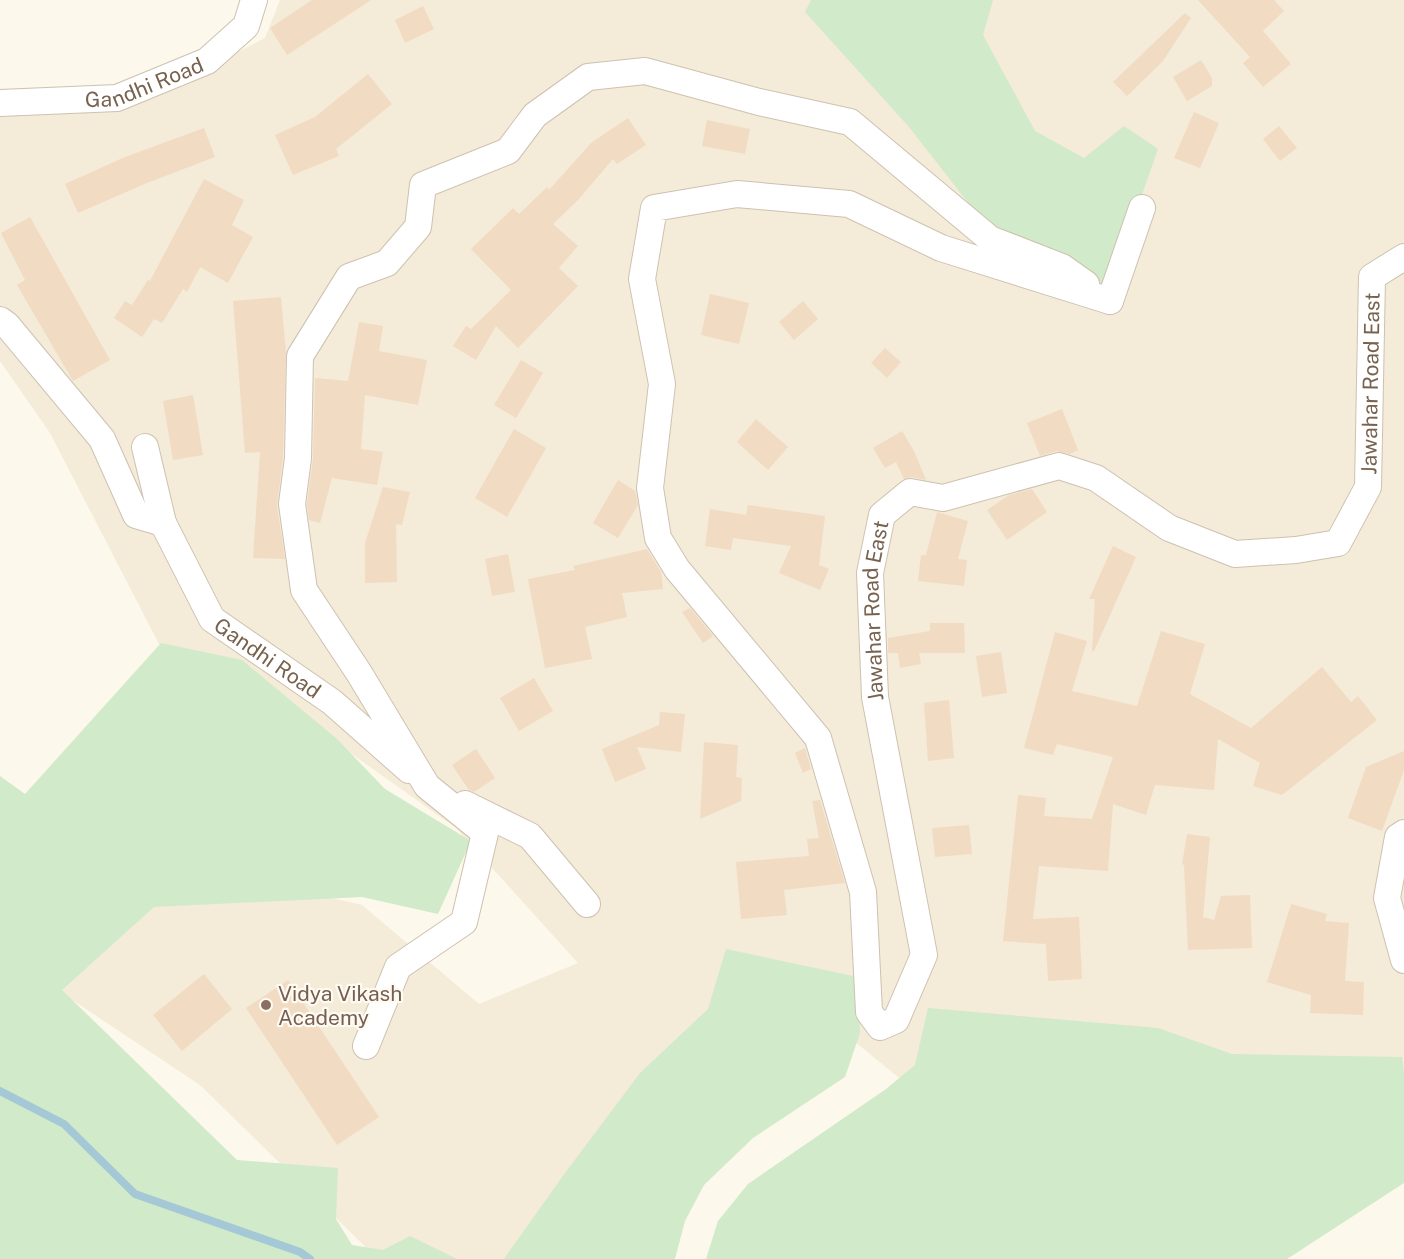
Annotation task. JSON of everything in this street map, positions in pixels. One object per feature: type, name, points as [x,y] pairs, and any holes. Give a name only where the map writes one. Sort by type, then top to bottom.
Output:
[{"type":"street","name":"Gandhi Road","points":[[0,103],[117,98],[207,61],[246,26],[254,0]]},
{"type":"street","points":[[366,1046],[398,967],[464,922],[485,833],[427,786],[359,673],[304,590],[292,504],[298,458],[300,356],[349,277],[387,263],[418,227],[423,184],[508,151],[535,115],[588,77],[645,71],[759,102],[850,122],[990,238],[1062,267],[1110,301],[1142,208]]},
{"type":"street","name":"Jawahar Road East","points":[[1110,301],[941,248],[849,204],[737,194],[654,208],[642,279],[662,384],[650,488],[658,538],[676,569],[818,738],[863,892],[869,1012],[880,1027],[896,1020],[924,955],[874,697],[870,573],[882,515],[910,492],[943,498],[1059,466],[1096,478],[1169,528],[1235,554],[1296,550],[1338,543],[1368,487],[1372,277],[1404,257]]},
{"type":"street","points":[[0,320],[102,440],[136,515],[163,523]]},
{"type":"street","name":"Gandhi Road","points":[[145,447],[163,523],[212,619],[332,702],[427,786],[530,836],[587,904]]},
{"type":"street","points":[[1404,833],[1398,837],[1387,898],[1404,960]]},
{"type":"shaded area","points":[[280,0],[1404,0],[1404,1075],[1056,1206],[816,1010],[640,1259],[378,1259],[200,1085],[17,963],[177,862],[362,905],[479,1004],[578,963],[456,828],[221,661],[159,644],[50,433],[0,361],[0,108],[189,78],[265,38]]},
{"type":"green space","points":[[811,0],[993,0],[983,35],[1035,131],[1084,158],[1124,126],[1158,149],[1109,289],[1063,258],[991,232],[909,127],[805,12]]},
{"type":"green space","points":[[161,643],[242,660],[337,739],[385,789],[471,841],[438,914],[362,897],[154,907],[62,990],[237,1160],[338,1168],[336,1219],[352,1245],[383,1250],[410,1236],[457,1259],[0,1259],[0,776],[25,794]]},
{"type":"green space","points":[[726,949],[858,977],[860,1033],[845,1077],[753,1138],[704,1185],[685,1221],[675,1259],[504,1259],[640,1073],[708,1009]]},
{"type":"green space","points":[[928,1008],[1158,1028],[1232,1054],[1402,1057],[1404,1183],[1287,1259],[706,1259],[718,1221],[748,1184],[886,1089],[915,1065]]},
{"type":"building","points":[[312,0],[371,0],[287,55],[270,28]]},
{"type":"building","points":[[1198,0],[1274,0],[1284,11],[1263,31],[1291,64],[1263,87],[1243,63],[1250,57]]},
{"type":"building","points":[[423,6],[434,29],[405,43],[395,20]]},
{"type":"building","points":[[1185,13],[1191,18],[1163,61],[1127,96],[1113,82]]},
{"type":"building","points":[[1201,60],[1212,78],[1212,86],[1187,101],[1173,77]]},
{"type":"building","points":[[368,74],[392,104],[336,149],[339,156],[293,175],[275,135],[315,117]]},
{"type":"building","points":[[1194,112],[1219,123],[1200,168],[1174,158]]},
{"type":"building","points":[[628,118],[646,145],[617,164],[613,159],[578,200],[553,224],[578,246],[559,268],[578,286],[518,348],[496,326],[476,360],[453,346],[466,326],[471,329],[511,290],[471,249],[513,208],[519,214],[547,187],[549,190],[591,143]]},
{"type":"building","points":[[707,120],[750,129],[745,154],[702,146]]},
{"type":"building","points":[[1279,126],[1297,148],[1280,161],[1263,139]]},
{"type":"building","points":[[204,128],[215,157],[78,213],[65,184],[125,157]]},
{"type":"building","points":[[204,179],[244,200],[232,225],[253,237],[228,283],[200,267],[187,292],[183,289],[162,323],[154,319],[142,337],[114,318],[125,301],[132,305],[148,280],[150,281]]},
{"type":"building","points":[[30,217],[110,360],[73,381],[17,285],[25,280],[1,233]]},
{"type":"building","points":[[710,294],[749,303],[739,344],[701,335]]},
{"type":"building","points":[[281,297],[286,353],[283,457],[277,506],[285,559],[253,558],[260,452],[245,453],[233,301]]},
{"type":"building","points":[[803,301],[818,319],[794,340],[779,322]]},
{"type":"building","points":[[359,322],[383,326],[379,351],[427,360],[418,405],[365,395],[361,449],[383,452],[377,485],[332,478],[320,523],[309,520],[307,504],[313,458],[315,378],[348,381]]},
{"type":"building","points":[[885,348],[901,362],[887,378],[871,363]]},
{"type":"building","points":[[521,360],[543,373],[516,418],[494,405]]},
{"type":"building","points":[[193,395],[203,455],[173,460],[163,401]]},
{"type":"building","points":[[1062,409],[1078,450],[1070,454],[1056,451],[1040,456],[1027,423]]},
{"type":"building","points":[[756,419],[788,447],[768,470],[737,442]]},
{"type":"building","points":[[514,429],[546,448],[507,517],[475,498]]},
{"type":"building","points":[[902,431],[914,451],[926,480],[912,477],[904,479],[896,462],[885,468],[873,448]]},
{"type":"building","points":[[618,480],[635,491],[638,505],[618,538],[593,523]]},
{"type":"building","points":[[383,487],[410,492],[402,525],[396,524],[397,582],[365,583],[365,543]]},
{"type":"building","points":[[1032,489],[1047,512],[1007,540],[987,510],[1009,495]]},
{"type":"building","points":[[748,505],[825,516],[819,565],[829,569],[820,590],[779,573],[791,546],[733,538],[731,550],[705,546],[710,509],[746,515]]},
{"type":"building","points":[[937,512],[968,521],[958,559],[967,560],[964,586],[918,581],[921,555],[926,555]]},
{"type":"building","points":[[1113,546],[1136,557],[1094,651],[1092,651],[1095,599],[1089,599]]},
{"type":"building","points":[[647,549],[661,572],[663,589],[622,593],[627,617],[585,627],[592,659],[545,668],[528,579],[575,570],[573,566]]},
{"type":"building","points":[[508,554],[515,592],[492,596],[485,559]]},
{"type":"building","points":[[690,608],[713,636],[703,643],[682,612]]},
{"type":"building","points":[[930,623],[964,623],[965,653],[919,653],[921,664],[900,668],[898,653],[888,653],[888,638],[930,631]]},
{"type":"building","points":[[1161,631],[1205,644],[1190,694],[1251,728],[1322,667],[1351,702],[1358,696],[1377,720],[1282,795],[1253,786],[1260,763],[1218,739],[1214,790],[1155,785],[1146,815],[1113,804],[1108,871],[1039,866],[1033,919],[1079,917],[1082,979],[1048,981],[1046,944],[1003,941],[1018,795],[1046,798],[1044,816],[1092,819],[1113,757],[1057,744],[1053,755],[1024,748],[1055,632],[1087,641],[1072,691],[1137,706]]},
{"type":"building","points":[[1001,652],[1007,693],[982,697],[976,656]]},
{"type":"building","points":[[534,678],[553,711],[519,731],[500,698]]},
{"type":"building","points":[[949,700],[954,758],[928,761],[924,703]]},
{"type":"building","points":[[660,712],[685,714],[681,752],[637,747],[646,769],[615,782],[602,749],[659,725]]},
{"type":"building","points":[[704,742],[738,745],[736,777],[742,778],[741,801],[700,819]]},
{"type":"building","points":[[805,748],[811,769],[803,773],[795,753]]},
{"type":"building","points":[[476,749],[495,778],[474,792],[469,790],[452,765]]},
{"type":"building","points":[[1404,751],[1404,770],[1382,831],[1348,818],[1366,767]]},
{"type":"building","points":[[820,800],[845,883],[784,890],[787,915],[741,919],[736,862],[809,856],[807,839],[819,838],[812,801]]},
{"type":"building","points":[[969,825],[972,854],[935,857],[932,828]]},
{"type":"building","points":[[1187,834],[1210,837],[1203,917],[1214,920],[1221,896],[1250,895],[1252,948],[1188,950],[1184,865],[1182,864]]},
{"type":"building","points":[[1291,904],[1327,914],[1325,921],[1349,923],[1345,981],[1364,982],[1363,1015],[1310,1013],[1311,995],[1267,982]]},
{"type":"building","points":[[204,974],[232,1009],[182,1051],[153,1015]]},
{"type":"building","points":[[288,980],[379,1117],[337,1145],[246,1008]]},
{"type":"waterway","points":[[0,1091],[64,1124],[135,1194],[300,1252],[310,1259]]},
{"type":"place","name":"Vidya Vikash Academy","points":[[266,1005]]}]
